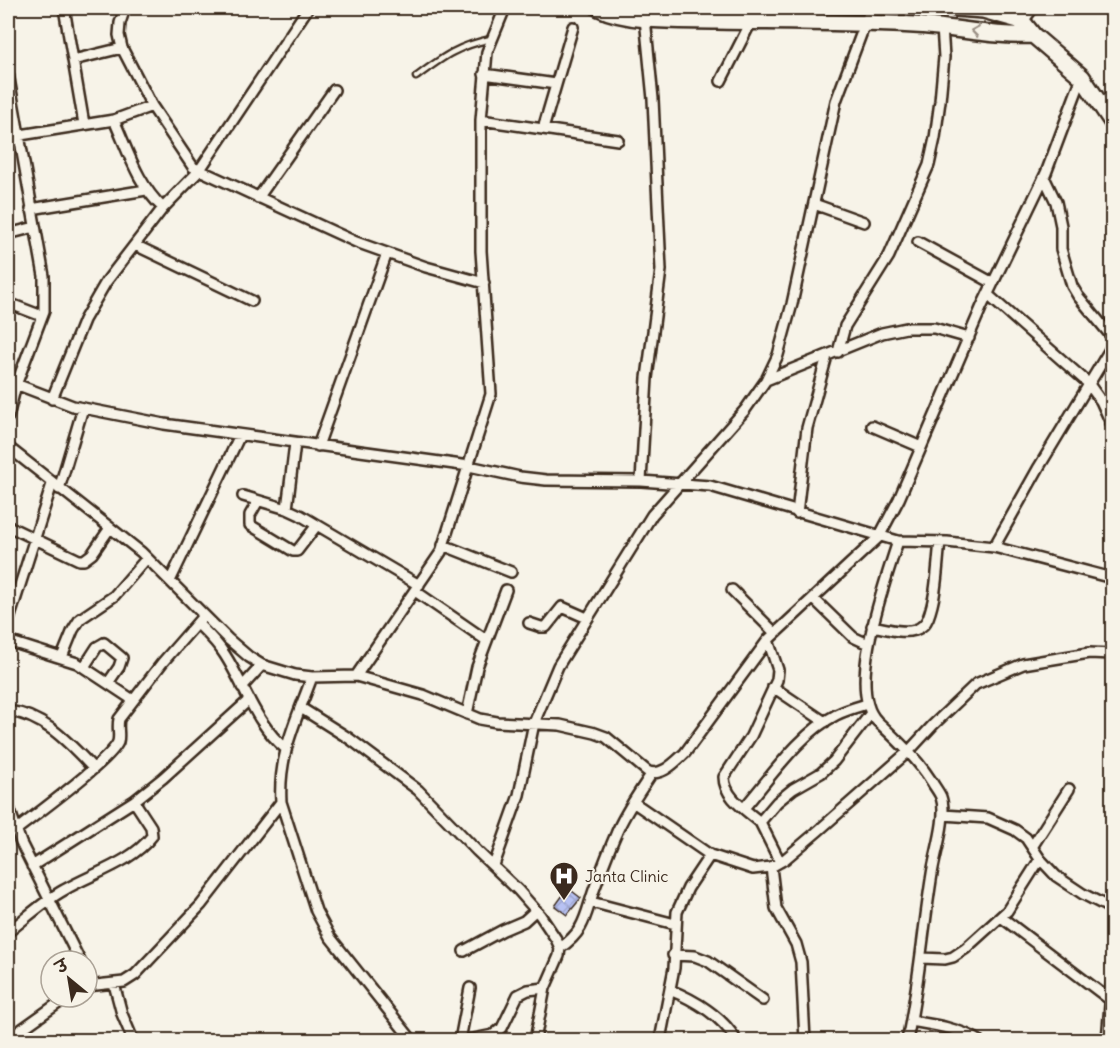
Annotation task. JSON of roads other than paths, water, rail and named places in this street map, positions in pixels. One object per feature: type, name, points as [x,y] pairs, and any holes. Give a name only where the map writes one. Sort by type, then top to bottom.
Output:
[{"type":"main road","points":[[599,8],[611,14],[643,13],[751,22],[864,23],[942,27],[1012,36],[1033,35]]},
{"type":"main road","points":[[956,8],[1004,14],[1022,21],[1033,35],[1082,77],[1113,122]]},
{"type":"street","points":[[64,8],[84,124]]},
{"type":"street","points":[[125,8],[119,29],[122,48],[152,106],[186,159],[199,171],[356,242],[426,267],[484,283]]},
{"type":"street","points":[[52,399],[84,320],[106,282],[163,208],[199,171],[308,8]]},
{"type":"street","points":[[494,865],[519,795],[534,723],[558,666],[652,515],[745,410],[766,380],[778,355],[792,304],[836,101],[871,8]]},
{"type":"street","points":[[1012,36],[1033,8]]},
{"type":"street","points":[[356,676],[433,565],[443,545],[491,394],[481,250],[481,120],[484,74],[491,39],[501,9]]},
{"type":"street","points":[[641,481],[646,378],[661,270],[653,99],[643,13]]},
{"type":"street","points":[[721,81],[751,22]]},
{"type":"street","points":[[543,129],[573,27]]},
{"type":"street","points":[[838,352],[846,326],[889,256],[929,165],[940,101],[944,57],[942,27]]},
{"type":"street","points":[[73,60],[122,48]]},
{"type":"street","points":[[8,73],[44,276],[45,295],[42,316],[12,383],[8,417]]},
{"type":"street","points":[[484,74],[556,84]]},
{"type":"street","points":[[8,447],[147,558],[235,645],[262,665],[295,675],[312,677],[356,676],[423,695],[467,714],[497,722],[571,727],[606,737],[652,773],[659,772],[672,765],[685,753],[772,637],[879,537],[899,499],[993,283],[1044,177],[1082,77]]},
{"type":"street","points":[[258,198],[334,90]]},
{"type":"street","points":[[8,137],[114,120],[152,106]]},
{"type":"street","points":[[114,120],[146,190],[163,208]]},
{"type":"street","points":[[481,120],[618,140]]},
{"type":"street","points":[[1044,177],[1056,202],[1061,226],[1061,249],[1072,286],[1113,338]]},
{"type":"street","points":[[32,209],[146,190]]},
{"type":"street","points":[[814,204],[864,222]]},
{"type":"street","points":[[8,234],[35,227]]},
{"type":"street","points":[[918,242],[993,283]]},
{"type":"street","points":[[135,245],[252,301]]},
{"type":"street","points":[[318,446],[387,253]]},
{"type":"street","points":[[988,295],[1088,383],[1101,401],[1113,425]]},
{"type":"street","points":[[8,303],[42,316]]},
{"type":"street","points":[[766,380],[882,333],[906,328],[934,328],[969,338]]},
{"type":"street","points":[[994,547],[1088,383],[1113,346]]},
{"type":"street","points":[[797,513],[807,428],[827,356]]},
{"type":"street","points":[[12,383],[52,399],[83,408],[164,424],[469,466],[520,477],[546,480],[682,483],[718,488],[897,542],[940,542],[994,547],[1113,578]]},
{"type":"street","points":[[8,623],[34,538],[56,487],[83,408]]},
{"type":"street","points":[[872,426],[921,447]]},
{"type":"street","points":[[170,581],[240,435]]},
{"type":"street","points":[[287,508],[295,443]]},
{"type":"street","points":[[243,496],[287,508],[317,525],[417,588],[486,640]]},
{"type":"street","points":[[258,501],[250,515],[250,525],[293,551],[297,551],[317,525]]},
{"type":"street","points":[[8,526],[84,561],[92,554],[110,528]]},
{"type":"street","points":[[897,542],[868,644],[866,689],[869,708],[875,719],[909,751],[924,770],[941,797],[943,815],[907,1041]]},
{"type":"street","points":[[872,626],[906,631],[916,630],[924,624],[928,619],[932,603],[940,542]]},
{"type":"street","points":[[443,545],[512,572]]},
{"type":"street","points":[[62,657],[80,619],[114,596],[147,558]]},
{"type":"street","points":[[467,714],[477,667],[506,590]]},
{"type":"street","points":[[732,590],[772,637],[778,670],[773,687],[751,736],[724,777],[724,784],[728,793],[760,822],[776,865],[776,908],[796,944],[801,962],[805,1041]]},
{"type":"street","points":[[814,599],[853,637],[868,644]]},
{"type":"street","points":[[530,623],[546,627],[562,607],[587,618]]},
{"type":"street","points":[[16,830],[93,768],[114,748],[119,735],[117,728],[119,719],[204,615]]},
{"type":"street","points":[[196,623],[216,642],[269,732],[286,749]]},
{"type":"street","points":[[8,641],[62,657],[84,667],[133,700]]},
{"type":"street","points":[[84,667],[97,647],[104,643],[108,645],[122,658],[119,668],[108,682]]},
{"type":"street","points":[[633,802],[710,855],[753,869],[776,865],[909,751],[976,684],[998,673],[1032,662],[1089,653],[1113,654]]},
{"type":"street","points":[[242,687],[262,665]]},
{"type":"street","points":[[312,677],[286,749],[281,770],[281,802],[312,901],[330,937],[409,1040]]},
{"type":"street","points":[[773,687],[825,722]]},
{"type":"street","points":[[32,866],[134,801],[163,778],[249,700]]},
{"type":"street","points":[[301,708],[351,739],[418,790],[536,910],[560,948],[559,956],[545,988],[535,1041]]},
{"type":"street","points":[[744,808],[797,747],[825,722],[837,715],[869,708]]},
{"type":"street","points":[[760,822],[777,802],[793,789],[821,773],[834,761],[869,708]]},
{"type":"street","points":[[8,711],[33,718],[52,729],[93,768]]},
{"type":"street","points":[[560,948],[569,942],[585,920],[616,834],[652,773]]},
{"type":"street","points":[[1032,847],[1069,789]]},
{"type":"street","points":[[8,932],[49,900],[129,856],[145,844],[152,836],[151,827],[134,801]]},
{"type":"street","points":[[99,985],[124,982],[135,975],[185,924],[281,802]]},
{"type":"street","points":[[8,809],[32,866],[74,949]]},
{"type":"street","points":[[943,815],[988,818],[1015,830],[1026,838],[1040,859],[1065,882],[1113,909]]},
{"type":"street","points":[[660,1041],[670,990],[675,924],[682,899],[710,855]]},
{"type":"street","points":[[921,958],[945,959],[965,949],[1007,911],[1040,859]]},
{"type":"street","points":[[591,902],[675,924]]},
{"type":"street","points":[[464,951],[524,921],[536,910]]},
{"type":"street","points":[[1000,917],[1109,999]]},
{"type":"street","points":[[673,955],[695,956],[708,961],[764,1000]]},
{"type":"street","points":[[1107,1041],[1109,999],[1113,981]]},
{"type":"street","points":[[114,984],[122,1014],[133,1041]]},
{"type":"street","points":[[460,1041],[471,988]]},
{"type":"street","points":[[468,1041],[493,1035],[502,1028],[518,995],[523,991],[545,988]]},
{"type":"street","points":[[670,990],[691,999],[728,1029],[736,1041]]},
{"type":"street","points":[[8,1039],[50,1009]]},
{"type":"street","points":[[911,1021],[949,1028],[970,1035],[978,1041]]},
{"type":"lane","points":[[416,77],[462,46],[491,39]]},
{"type":"place","name":"Janta Clinic","points":[[564,902]]}]
